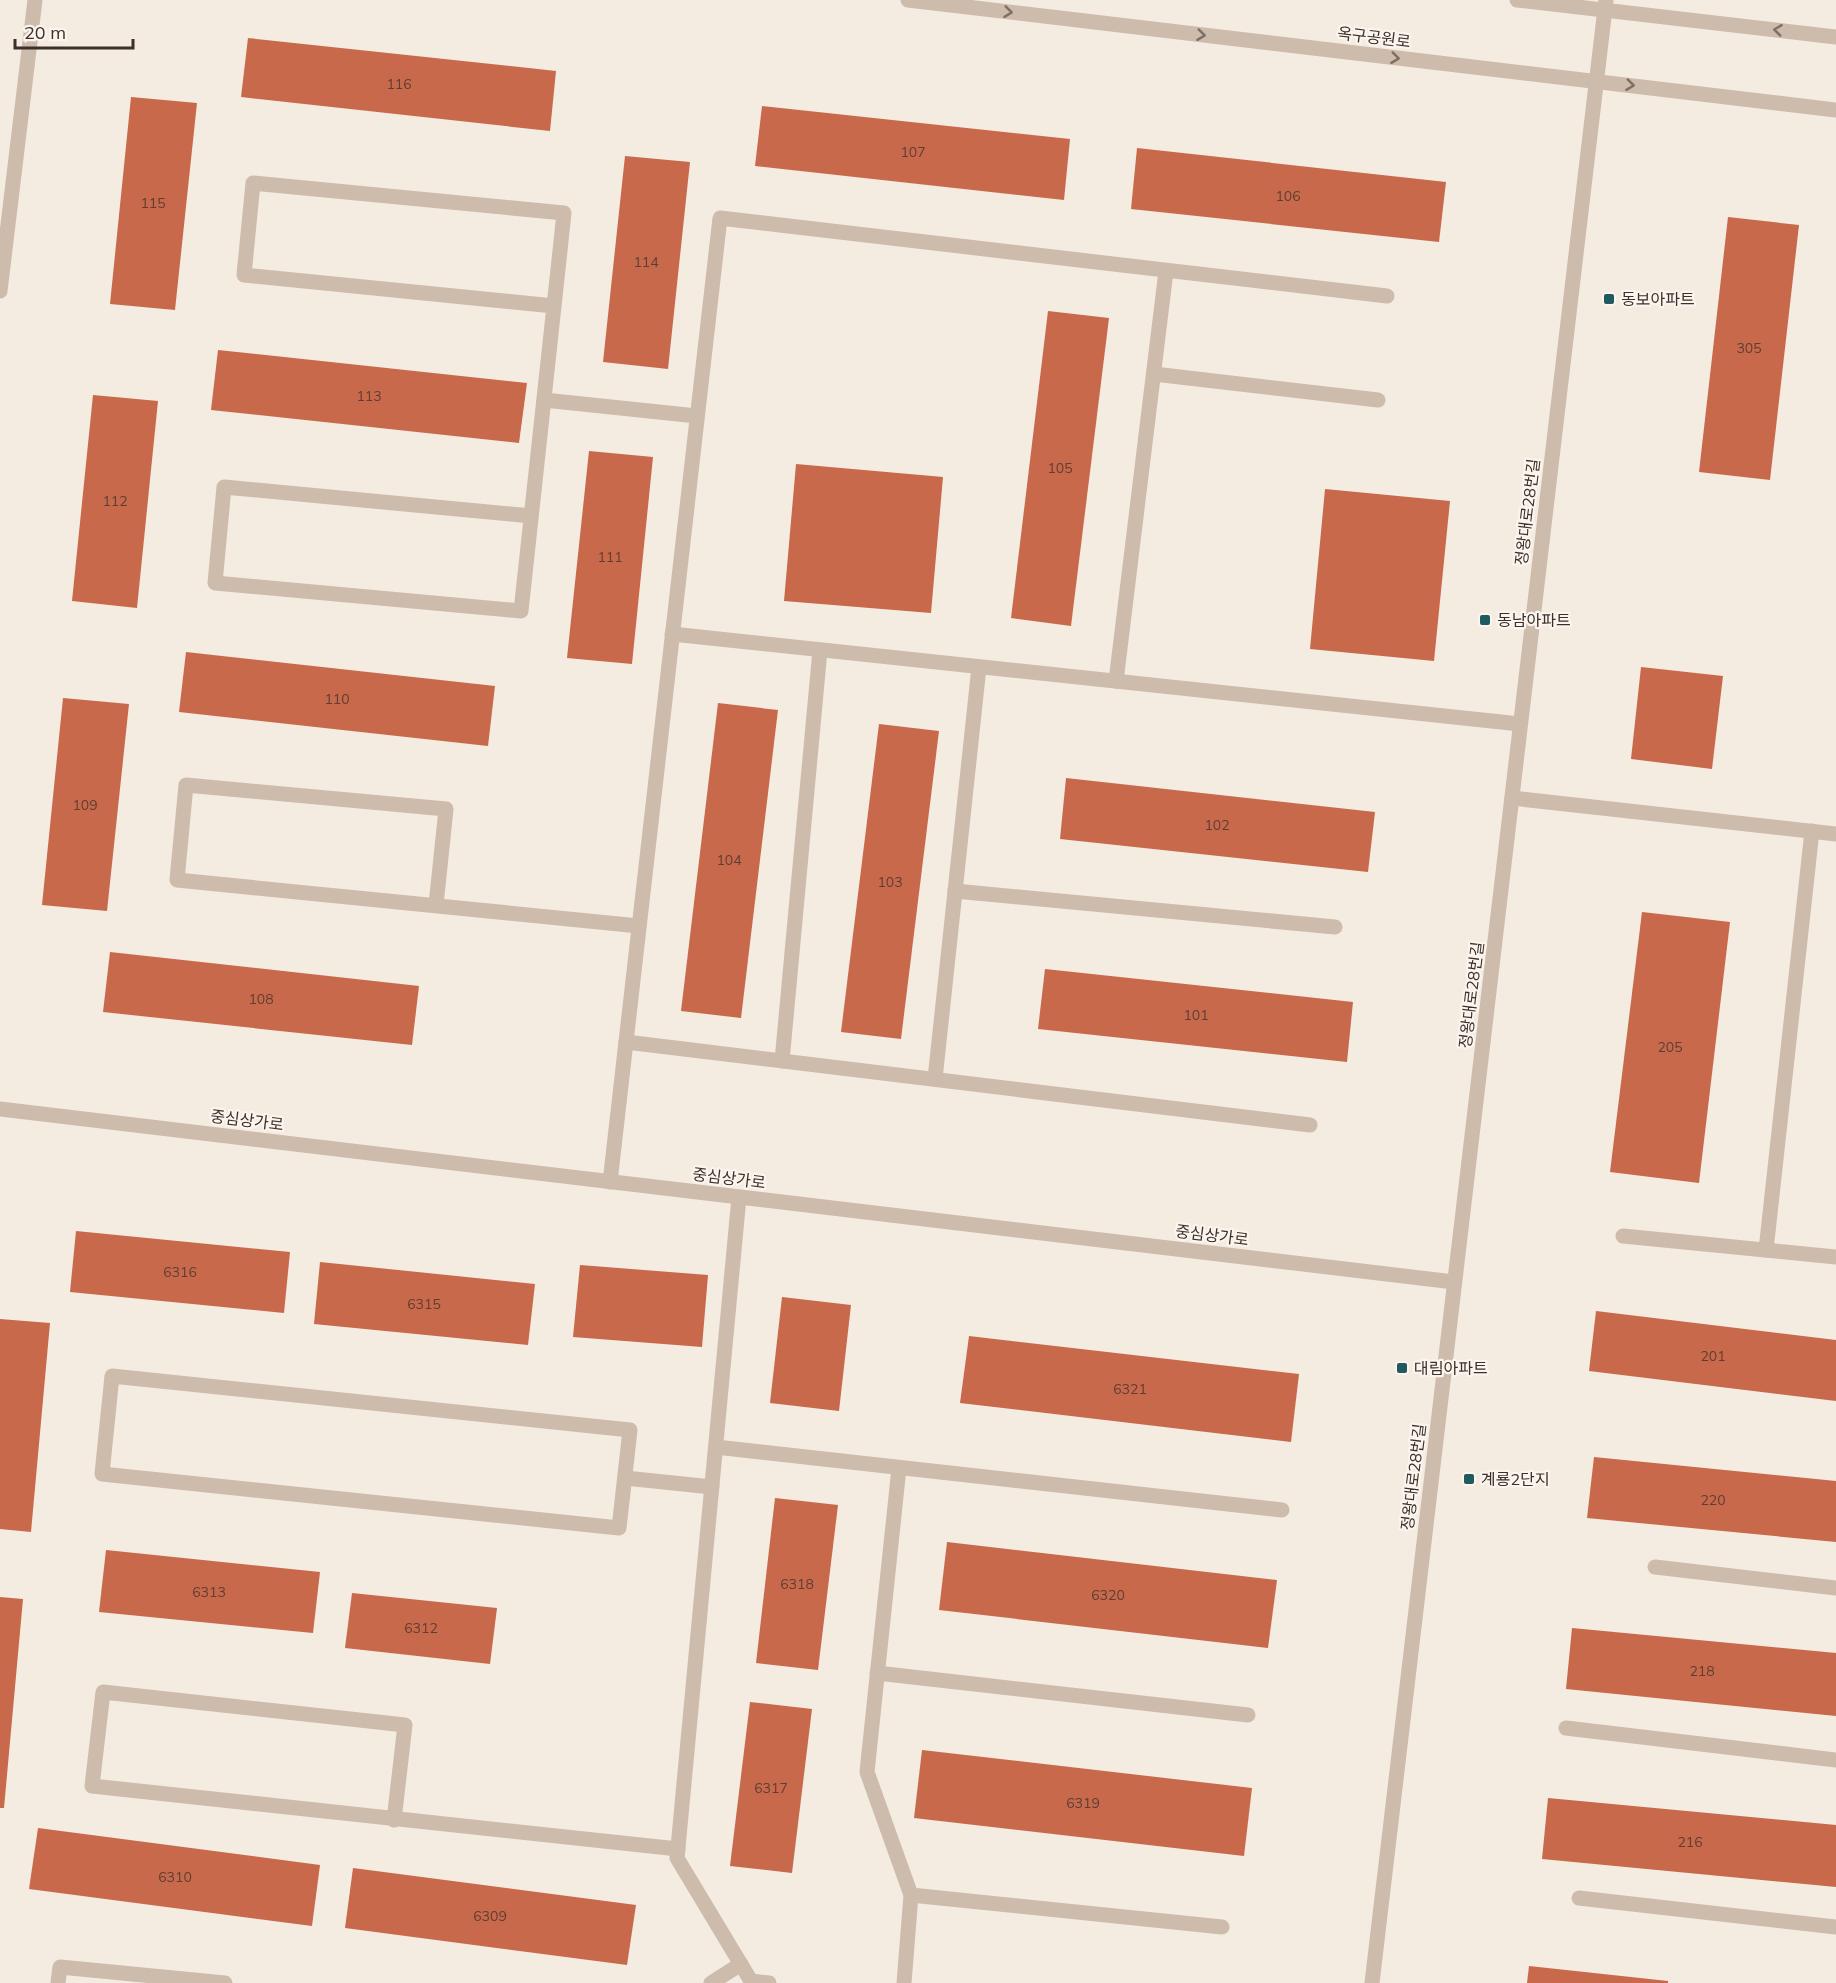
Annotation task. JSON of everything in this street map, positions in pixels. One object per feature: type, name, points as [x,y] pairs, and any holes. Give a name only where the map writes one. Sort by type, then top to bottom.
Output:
[{"type":"street","points":[[0,291],[35,0]]},
{"type":"street","name":"옥구공원로","points":[[908,0],[1836,110]]},
{"type":"street","points":[[1517,0],[1605,5],[1836,37]]},
{"type":"street","name":"정왕대로28번길","points":[[1372,1983],[1605,5]]},
{"type":"street","points":[[531,516],[224,487],[215,583],[520,611],[531,516],[544,400],[564,213],[253,183],[244,275],[554,306]]},
{"type":"street","points":[[610,1182],[720,218],[1388,296]]},
{"type":"street","points":[[1116,681],[1166,271]]},
{"type":"street","points":[[1154,374],[1378,400]]},
{"type":"street","points":[[544,400],[697,416]]},
{"type":"street","points":[[672,634],[1520,724]]},
{"type":"street","points":[[782,1061],[820,650]]},
{"type":"street","points":[[935,1079],[980,667]]},
{"type":"street","points":[[436,905],[446,809],[186,785],[177,880],[639,926]]},
{"type":"street","points":[[1512,798],[1836,834]]},
{"type":"street","points":[[1766,1250],[1812,831]]},
{"type":"street","points":[[955,891],[1335,927]]},
{"type":"street","points":[[626,1042],[1310,1125]]},
{"type":"street","name":"중심상가로","points":[[0,1109],[1455,1282]]},
{"type":"street","points":[[739,1197],[677,1858],[752,1981],[769,1983]]},
{"type":"street","points":[[1623,1236],[1836,1257]]},
{"type":"street","points":[[112,1376],[630,1430],[625,1478],[619,1528],[102,1474],[112,1376]]},
{"type":"street","points":[[716,1447],[1282,1510]]},
{"type":"street","points":[[899,1468],[867,1772],[911,1895],[904,1983]]},
{"type":"street","points":[[625,1478],[712,1487]]},
{"type":"street","points":[[1655,1567],[1836,1588]]},
{"type":"street","points":[[877,1673],[1248,1715]]},
{"type":"street","points":[[394,1820],[405,1725],[103,1692],[92,1786],[394,1820],[678,1849]]},
{"type":"street","points":[[1566,1728],[1836,1760]]},
{"type":"street","points":[[911,1895],[1222,1927]]},
{"type":"street","points":[[1579,1898],[1836,1927]]},
{"type":"street","points":[[711,1983],[741,1964]]},
{"type":"street","points":[[58,1983],[60,1966],[225,1983]]},
{"type":"building","points":[[248,38],[556,71],[550,131],[241,97]]},
{"type":"building","points":[[131,97],[197,103],[175,310],[110,304]]},
{"type":"building","points":[[762,106],[1070,139],[1064,200],[755,166]]},
{"type":"building","points":[[1137,148],[1446,182],[1439,242],[1131,209]]},
{"type":"building","points":[[625,156],[690,162],[668,369],[603,362]]},
{"type":"building","points":[[1728,217],[1799,225],[1770,480],[1699,472]]},
{"type":"building","points":[[1048,311],[1109,318],[1071,626],[1011,618]]},
{"type":"building","points":[[218,350],[527,383],[519,443],[211,410]]},
{"type":"building","points":[[93,395],[158,401],[137,608],[72,601]]},
{"type":"building","points":[[589,451],[653,457],[632,664],[567,658]]},
{"type":"building","points":[[796,464],[943,477],[931,613],[784,601]]},
{"type":"building","points":[[1325,489],[1450,501],[1434,661],[1310,649]]},
{"type":"building","points":[[186,652],[495,686],[488,746],[179,712]]},
{"type":"building","points":[[1641,667],[1723,676],[1712,769],[1631,759]]},
{"type":"building","points":[[63,698],[129,704],[107,911],[42,905]]},
{"type":"building","points":[[718,703],[778,710],[741,1018],[681,1011]]},
{"type":"building","points":[[879,724],[939,731],[901,1039],[841,1032]]},
{"type":"building","points":[[1066,778],[1375,812],[1368,872],[1060,839]]},
{"type":"building","points":[[1642,912],[1730,922],[1699,1183],[1610,1172]]},
{"type":"building","points":[[110,952],[419,986],[412,1045],[103,1012]]},
{"type":"building","points":[[1045,969],[1353,1002],[1347,1062],[1038,1029]]},
{"type":"building","points":[[76,1231],[290,1252],[284,1313],[70,1292]]},
{"type":"building","points":[[320,1262],[535,1284],[528,1345],[314,1324]]},
{"type":"building","points":[[580,1265],[708,1275],[702,1347],[573,1337]]},
{"type":"building","points":[[782,1297],[851,1305],[839,1411],[770,1403]]},
{"type":"building","points":[[1596,1311],[1836,1340],[1836,1401],[1589,1371]]},
{"type":"building","points":[[0,1319],[50,1323],[31,1532],[0,1529]]},
{"type":"building","points":[[969,1336],[1299,1374],[1291,1442],[960,1403]]},
{"type":"building","points":[[1594,1457],[1836,1481],[1836,1542],[1587,1518]]},
{"type":"building","points":[[775,1498],[838,1505],[818,1670],[756,1663]]},
{"type":"building","points":[[947,1542],[1277,1580],[1268,1648],[939,1610]]},
{"type":"building","points":[[106,1550],[320,1572],[313,1633],[99,1612]]},
{"type":"building","points":[[352,1593],[497,1608],[490,1664],[345,1648]]},
{"type":"building","points":[[0,1597],[23,1599],[4,1808],[0,1808]]},
{"type":"building","points":[[1572,1628],[1836,1653],[1836,1716],[1566,1689]]},
{"type":"building","points":[[750,1702],[812,1709],[792,1873],[730,1866]]},
{"type":"building","points":[[922,1750],[1252,1788],[1244,1856],[914,1818]]},
{"type":"building","points":[[1548,1798],[1836,1825],[1836,1887],[1542,1859]]},
{"type":"building","points":[[38,1828],[320,1865],[312,1926],[29,1889]]},
{"type":"building","points":[[353,1868],[636,1905],[627,1965],[345,1928]]},
{"type":"building","points":[[1529,1966],[1668,1981],[1668,1983],[1527,1983]]},
{"type":"place","name":"동보아파트","points":[[1609,299]]},
{"type":"place","name":"동남아파트","points":[[1485,620]]},
{"type":"place","name":"대림아파트","points":[[1402,1368]]},
{"type":"place","name":"계룡2단지","points":[[1469,1479]]}]
